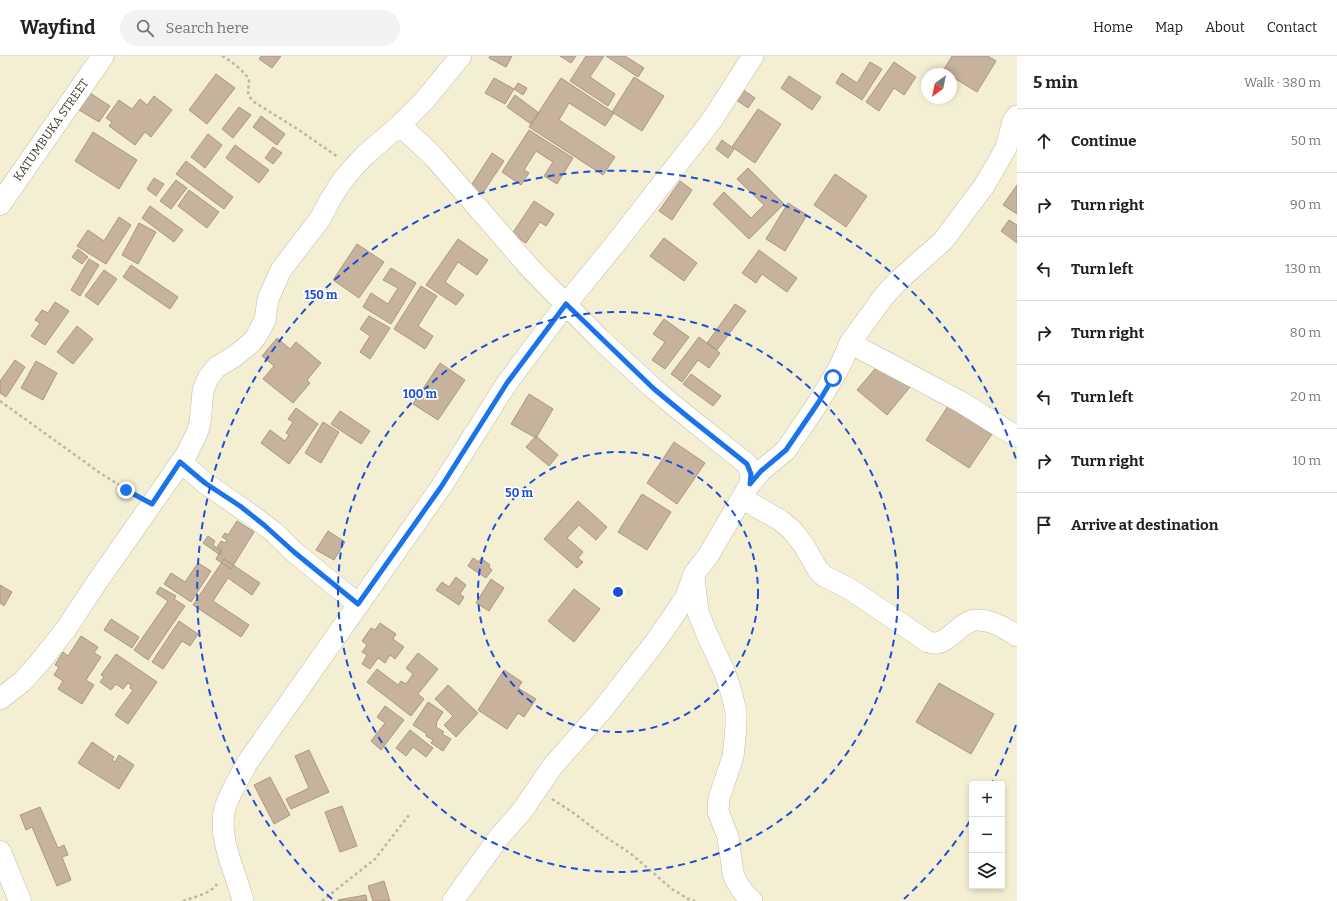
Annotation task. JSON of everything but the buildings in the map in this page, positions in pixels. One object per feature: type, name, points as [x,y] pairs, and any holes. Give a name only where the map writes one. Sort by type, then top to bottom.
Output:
[{"type":"main road","name":"KATUMBUKA STREET","points":[[0,204],[103,56]]},
{"type":"main road","points":[[0,852],[20,901]]},
{"type":"street","points":[[0,699],[23,681],[66,629],[186,455],[197,433],[200,423],[203,391],[208,378],[217,367],[235,356],[252,342],[257,335],[265,320],[268,299],[281,270],[320,219],[342,181],[353,168],[424,101],[462,56]]},
{"type":"street","points":[[243,901],[230,859],[224,831],[224,818],[225,808],[244,769],[284,708],[441,487],[507,383],[566,304],[616,243],[712,120],[753,56]]},
{"type":"street","points":[[453,901],[480,862],[510,823],[522,811],[552,767],[603,709],[653,645],[686,597],[694,574],[708,556],[747,491],[761,471],[786,450],[818,403],[840,366],[850,343],[884,296],[899,280],[943,241],[984,186],[1006,148],[1013,121],[1017,116]]},
{"type":"street","points":[[400,125],[432,156],[530,268],[566,304],[654,389],[747,464],[751,474],[747,491]]},
{"type":"street","points":[[850,343],[961,402],[1017,436]]},
{"type":"street","points":[[180,462],[205,483],[240,506],[259,521],[294,552],[358,604]]},
{"type":"street","points":[[747,491],[792,530],[803,544],[818,570],[824,576],[850,589],[928,642],[936,644],[943,641],[964,626],[976,620],[993,622],[1006,628],[1017,636]]},
{"type":"street","points":[[694,574],[698,612],[724,671],[736,711],[733,756],[719,798],[718,811],[728,837],[733,873],[736,881],[744,893],[752,901]]},
{"type":"path","points":[[222,56],[244,72],[249,79],[247,92],[248,97],[299,130],[353,168]]},
{"type":"path","points":[[0,402],[100,473],[126,490],[152,504]]},
{"type":"path","points":[[538,787],[547,796],[630,853],[672,889],[688,899],[695,901]]},
{"type":"path","points":[[322,901],[375,859],[409,814]]},
{"type":"path","points":[[183,901],[213,889],[230,859]]},
{"type":"route","points":[[126,490],[152,504],[180,462],[205,483],[240,506],[275,533],[294,552],[358,604],[441,487],[507,383],[566,304],[599,338],[654,389],[747,464],[751,474],[750,484],[761,471],[786,450],[833,378]]}]
